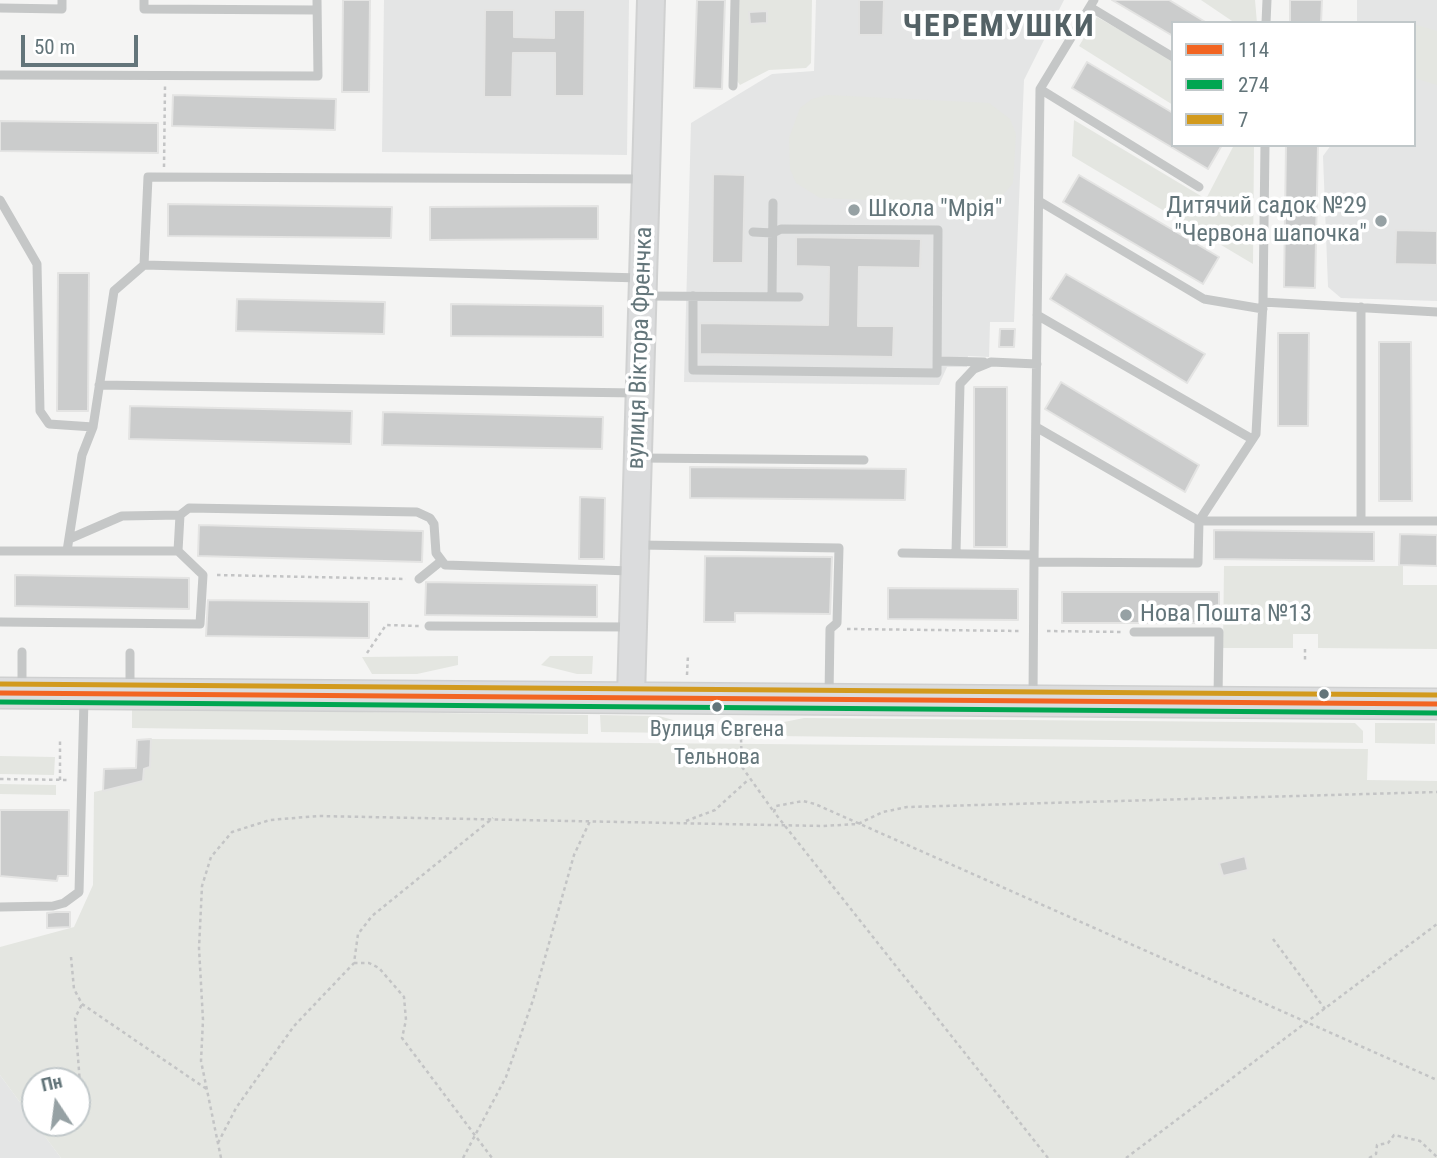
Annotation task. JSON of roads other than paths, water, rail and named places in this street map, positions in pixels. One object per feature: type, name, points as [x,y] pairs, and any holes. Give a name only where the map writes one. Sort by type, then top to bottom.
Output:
[{"type":"main road","points":[[11,693],[1437,704]]},
{"type":"street","name":"вулиця Віктора Френчка","points":[[631,696],[651,0]]},
{"type":"lane","points":[[0,8],[62,9],[62,0]]},
{"type":"lane","points":[[0,75],[318,76],[317,5],[144,9],[144,0]]},
{"type":"lane","points":[[733,86],[735,0]]},
{"type":"lane","points":[[1266,21],[1267,0]]},
{"type":"lane","points":[[1033,701],[1040,89],[1092,4],[1171,56]]},
{"type":"lane","points":[[1040,89],[1199,187]]},
{"type":"lane","points":[[902,553],[1198,564],[1199,521],[1256,434],[1263,305],[1265,147]]},
{"type":"lane","points":[[144,265],[148,177],[646,178]]},
{"type":"lane","points":[[0,200],[37,264],[40,411],[49,424],[93,427]]},
{"type":"lane","points":[[1039,201],[1204,299],[1263,305],[1437,312]]},
{"type":"lane","points":[[772,297],[773,203]]},
{"type":"lane","points":[[693,296],[693,370],[937,373],[938,230],[781,229],[773,233],[752,232]]},
{"type":"lane","points":[[67,551],[82,455],[93,427],[114,291],[144,265],[643,287],[693,296],[799,297]]},
{"type":"lane","points":[[1361,307],[1361,521]]},
{"type":"lane","points":[[1037,315],[1252,439]]},
{"type":"lane","points":[[937,361],[1037,363]]},
{"type":"lane","points":[[956,554],[958,392],[967,374],[991,362]]},
{"type":"lane","points":[[99,385],[640,393]]},
{"type":"lane","points":[[1036,426],[1199,521],[1437,521]]},
{"type":"lane","points":[[638,458],[864,460]]},
{"type":"lane","points":[[69,539],[122,516],[180,515],[189,508],[418,512],[430,518],[434,524],[436,553],[440,562],[451,567],[635,571]]},
{"type":"lane","points":[[178,551],[180,515]]},
{"type":"lane","points":[[636,545],[839,548],[837,623],[830,629],[829,699]]},
{"type":"lane","points":[[0,551],[178,551],[203,575],[200,624],[0,622]]},
{"type":"lane","points":[[419,579],[440,562]]},
{"type":"lane","points":[[429,626],[633,627]]},
{"type":"lane","points":[[1134,632],[1219,632],[1218,702]]},
{"type":"lane","points":[[11,693],[22,652]]},
{"type":"lane","points":[[130,653],[130,694]]},
{"type":"lane","points":[[0,907],[53,906],[64,903],[79,892],[84,693]]},
{"type":"place","name":"Школа \"Мрія\"","points":[[854,210]]},
{"type":"place","name":"Дитячий садок №29 \"Червона шапочка\"","points":[[1381,221]]},
{"type":"place","name":"Нова Пошта №13","points":[[1126,615]]},
{"type":"place","name":"Вулиця Євгена Тельнова","points":[[717,707]]},
{"type":"district","name":"ЧЕРЕМУШКИ","points":[[999,28]]}]
